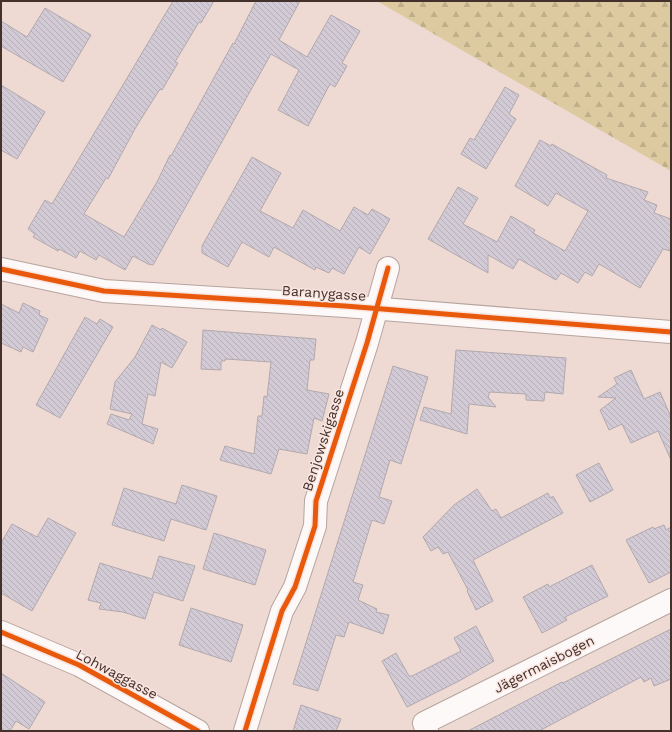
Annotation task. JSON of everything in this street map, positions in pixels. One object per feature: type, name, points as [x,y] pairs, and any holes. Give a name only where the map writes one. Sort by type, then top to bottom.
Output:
[{"type":"street","name":"Benjowskigasse","points":[[245,731],[282,611],[295,587],[315,526],[316,501],[367,343],[388,268]]},
{"type":"street","name":"Baranygasse","points":[[1,269],[104,290],[671,332]]},
{"type":"street","name":"Jägermaisbogen","points":[[427,731],[424,723],[671,600]]},
{"type":"street","name":"Lohwaggasse","points":[[1,632],[79,665],[198,731]]},
{"type":"green space","points":[[377,1],[671,1],[671,171]]},
{"type":"building","points":[[173,1],[214,1],[201,23],[199,22],[175,62],[178,63],[162,90],[160,89],[136,127],[108,179],[106,178],[84,214],[124,237],[157,182],[170,155],[171,156],[233,43],[234,44],[256,1],[300,1],[279,40],[307,57],[331,15],[360,31],[342,63],[347,66],[335,87],[330,84],[308,126],[278,110],[299,70],[271,54],[153,265],[133,256],[125,270],[99,255],[96,260],[80,251],[76,258],[59,249],[58,251],[33,237],[35,234],[28,229],[45,200],[52,204]]},
{"type":"building","points":[[45,8],[91,35],[63,82],[1,46],[1,21],[27,37]]},
{"type":"building","points":[[1,85],[45,112],[17,159],[1,150]]},
{"type":"building","points":[[505,87],[519,95],[509,114],[516,119],[486,169],[461,154],[470,138],[474,140]]},
{"type":"building","points":[[540,140],[551,146],[552,144],[607,175],[606,178],[648,192],[644,200],[657,205],[654,213],[671,219],[671,251],[663,249],[640,288],[599,264],[592,276],[585,272],[578,283],[561,273],[556,280],[519,259],[513,269],[488,255],[488,273],[428,239],[458,187],[478,198],[463,224],[497,242],[511,216],[535,230],[533,233],[565,251],[588,211],[556,193],[548,206],[515,186]]},
{"type":"building","points":[[252,157],[281,173],[260,211],[293,228],[303,210],[340,231],[354,207],[368,215],[372,209],[390,219],[370,254],[359,247],[344,274],[332,268],[329,273],[316,267],[315,270],[274,247],[269,257],[242,242],[228,267],[202,253],[202,246]]},
{"type":"building","points":[[23,303],[40,311],[39,315],[48,319],[33,352],[23,347],[21,352],[1,343],[1,304],[19,313]]},
{"type":"building","points":[[85,317],[97,324],[100,319],[113,327],[60,418],[36,405]]},
{"type":"building","points":[[152,325],[161,330],[162,328],[187,342],[172,368],[161,362],[155,396],[148,394],[142,424],[158,429],[153,444],[107,424],[111,414],[129,420],[132,414],[110,409],[115,382],[135,357]]},
{"type":"building","points":[[203,330],[316,339],[314,360],[310,360],[307,390],[329,394],[322,421],[314,418],[307,454],[279,449],[271,474],[220,460],[225,446],[254,454],[258,416],[262,416],[264,396],[267,397],[271,362],[225,359],[225,361],[221,361],[221,370],[201,369]]},
{"type":"building","points":[[456,350],[566,358],[563,394],[545,392],[544,401],[526,400],[526,394],[490,392],[488,397],[496,407],[469,404],[467,434],[420,420],[424,407],[451,414]]},
{"type":"building","points":[[393,366],[428,377],[401,464],[390,460],[379,497],[392,501],[384,524],[372,520],[353,582],[363,585],[358,600],[377,609],[376,612],[389,615],[383,634],[349,622],[344,637],[336,635],[318,691],[293,684]]},
{"type":"building","points":[[631,370],[644,399],[660,392],[671,417],[671,460],[658,431],[631,443],[622,424],[609,430],[600,410],[616,398],[598,397],[617,384],[614,378]]},
{"type":"building","points":[[599,463],[613,490],[590,502],[576,475]]},
{"type":"building","points":[[182,485],[217,496],[206,530],[171,519],[164,541],[112,525],[124,488],[176,504]]},
{"type":"building","points":[[477,489],[492,511],[496,509],[501,518],[548,493],[550,498],[553,496],[563,513],[473,560],[493,601],[476,610],[467,591],[468,590],[448,552],[443,554],[438,547],[431,551],[423,537],[454,505]]},
{"type":"building","points":[[48,518],[76,533],[32,611],[1,593],[1,543],[12,524],[37,537]]},
{"type":"building","points":[[664,525],[666,530],[671,527],[671,572],[649,583],[626,540],[653,527],[654,529]]},
{"type":"building","points":[[214,533],[266,550],[255,585],[203,569]]},
{"type":"building","points":[[159,556],[195,566],[183,601],[154,592],[145,619],[123,612],[99,609],[101,603],[88,600],[100,563],[152,579]]},
{"type":"building","points":[[592,565],[608,596],[565,617],[567,620],[542,633],[523,597],[548,584],[549,587]]},
{"type":"building","points":[[191,608],[243,625],[231,662],[179,645]]},
{"type":"building","points":[[476,626],[494,661],[459,681],[407,707],[382,661],[396,653],[409,676],[412,676],[461,651],[454,638]]},
{"type":"building","points":[[671,629],[671,679],[654,686],[651,678],[644,682],[641,677],[539,731],[468,731],[562,682],[563,683]]},
{"type":"building","points":[[1,673],[45,702],[29,729],[16,721],[10,731],[1,731]]},
{"type":"building","points":[[301,705],[341,719],[336,731],[293,731]]},
{"type":"cycle path","points":[[245,731],[282,611],[295,587],[315,526],[316,501],[367,343],[388,268]]},
{"type":"cycle path","points":[[1,269],[104,291],[345,306],[671,332]]},
{"type":"cycle path","points":[[1,632],[79,665],[198,731]]}]
